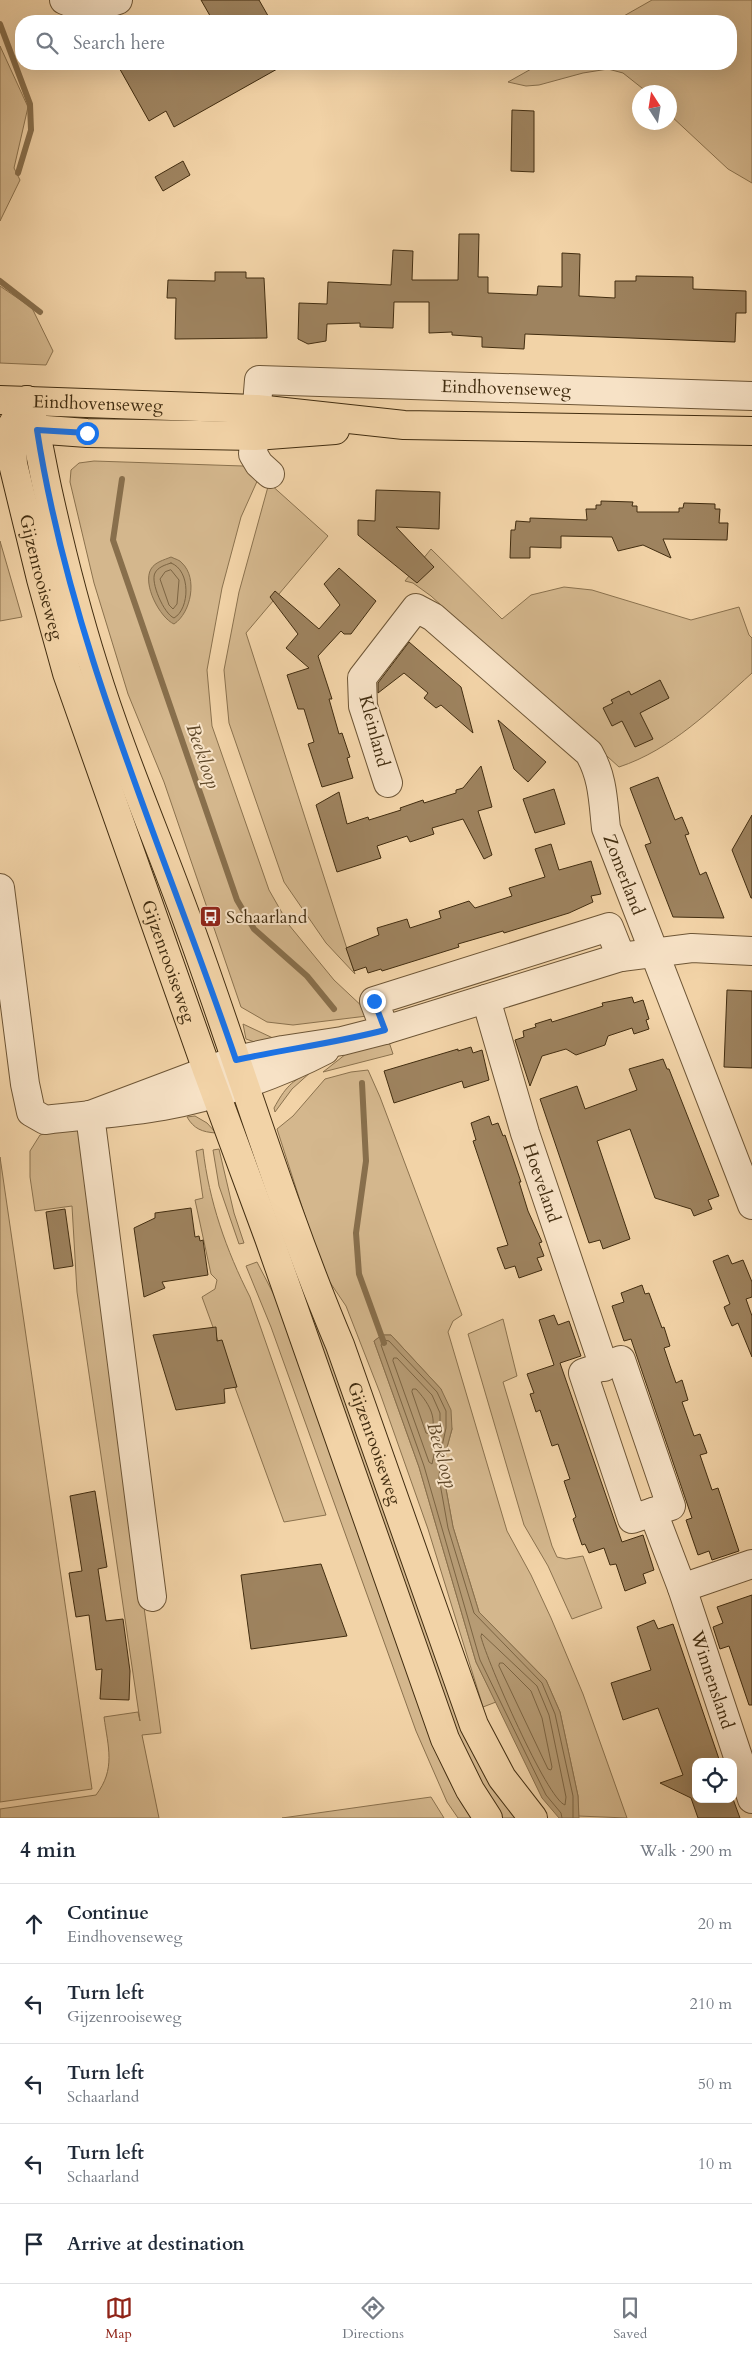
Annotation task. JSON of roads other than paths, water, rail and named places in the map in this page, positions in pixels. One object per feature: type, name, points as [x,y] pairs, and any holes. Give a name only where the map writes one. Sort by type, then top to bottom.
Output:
[{"type":"main road","name":"Eindhovenseweg","points":[[0,400],[257,409],[404,425],[752,432]]},
{"type":"main road","points":[[16,428],[27,400]]},
{"type":"main road","name":"Eindhovenseweg","points":[[16,428],[87,433],[255,436],[404,425]]},
{"type":"main road","name":"Gijzenrooiseweg","points":[[16,428],[48,491],[94,666],[123,754],[189,924],[286,1206],[340,1345],[474,1725],[502,1778],[533,1818]]},
{"type":"main road","name":"Gijzenrooiseweg","points":[[16,428],[13,464],[46,598],[68,672],[445,1739],[470,1790],[488,1818]]},
{"type":"street","points":[[64,0],[88,10],[118,0]]},
{"type":"street","name":"Eindhovenseweg","points":[[257,409],[259,380],[752,396]]},
{"type":"street","points":[[257,409],[253,454],[259,464],[270,474]]},
{"type":"street","name":"Kleinland","points":[[388,783],[363,706],[362,678],[416,608]]},
{"type":"street","name":"Zomerland","points":[[416,608],[433,617],[590,753],[602,780],[606,828],[752,1205]]},
{"type":"street","points":[[0,888],[25,1084],[31,1112],[45,1120],[163,1106],[211,1081],[239,1072],[283,1050],[342,1042],[621,957],[654,951],[692,948],[752,951]]},
{"type":"street","points":[[385,1030],[374,1001],[609,927],[621,957]]},
{"type":"street","name":"Hoeveland","points":[[486,999],[525,1133],[604,1366]]},
{"type":"street","points":[[90,1115],[152,1597]]},
{"type":"street","points":[[621,1360],[670,1506],[632,1519],[583,1373],[604,1366],[621,1360]]},
{"type":"street","points":[[653,1512],[682,1588],[752,1564]]},
{"type":"street","name":"Winnensland","points":[[682,1588],[752,1799]]},
{"type":"water","points":[[171,557],[180,561],[187,569],[191,586],[185,612],[174,624],[158,608],[149,583],[151,569]]},
{"type":"water","points":[[382,1335],[391,1335],[441,1389],[451,1410],[452,1429],[446,1451],[444,1478],[453,1527],[479,1612],[546,1680],[560,1712],[578,1796],[579,1818],[559,1818],[542,1798],[476,1662],[419,1467],[374,1341]]},
{"type":"waterway","name":"Beekloop","points":[[0,24],[15,64]]},
{"type":"waterway","name":"Beekloop","points":[[17,70],[30,104],[31,130],[18,173]]},
{"type":"waterway","name":"Beekloop","points":[[0,281],[40,312]]},
{"type":"waterway","name":"Beekloop","points":[[122,479],[113,540],[237,900],[254,929],[307,976],[334,1009]]},
{"type":"waterway","name":"Beekloop","points":[[362,1083],[366,1161],[356,1233],[359,1274],[384,1343]]},
{"type":"place","name":"Schaarland","points":[[210,917]]}]
